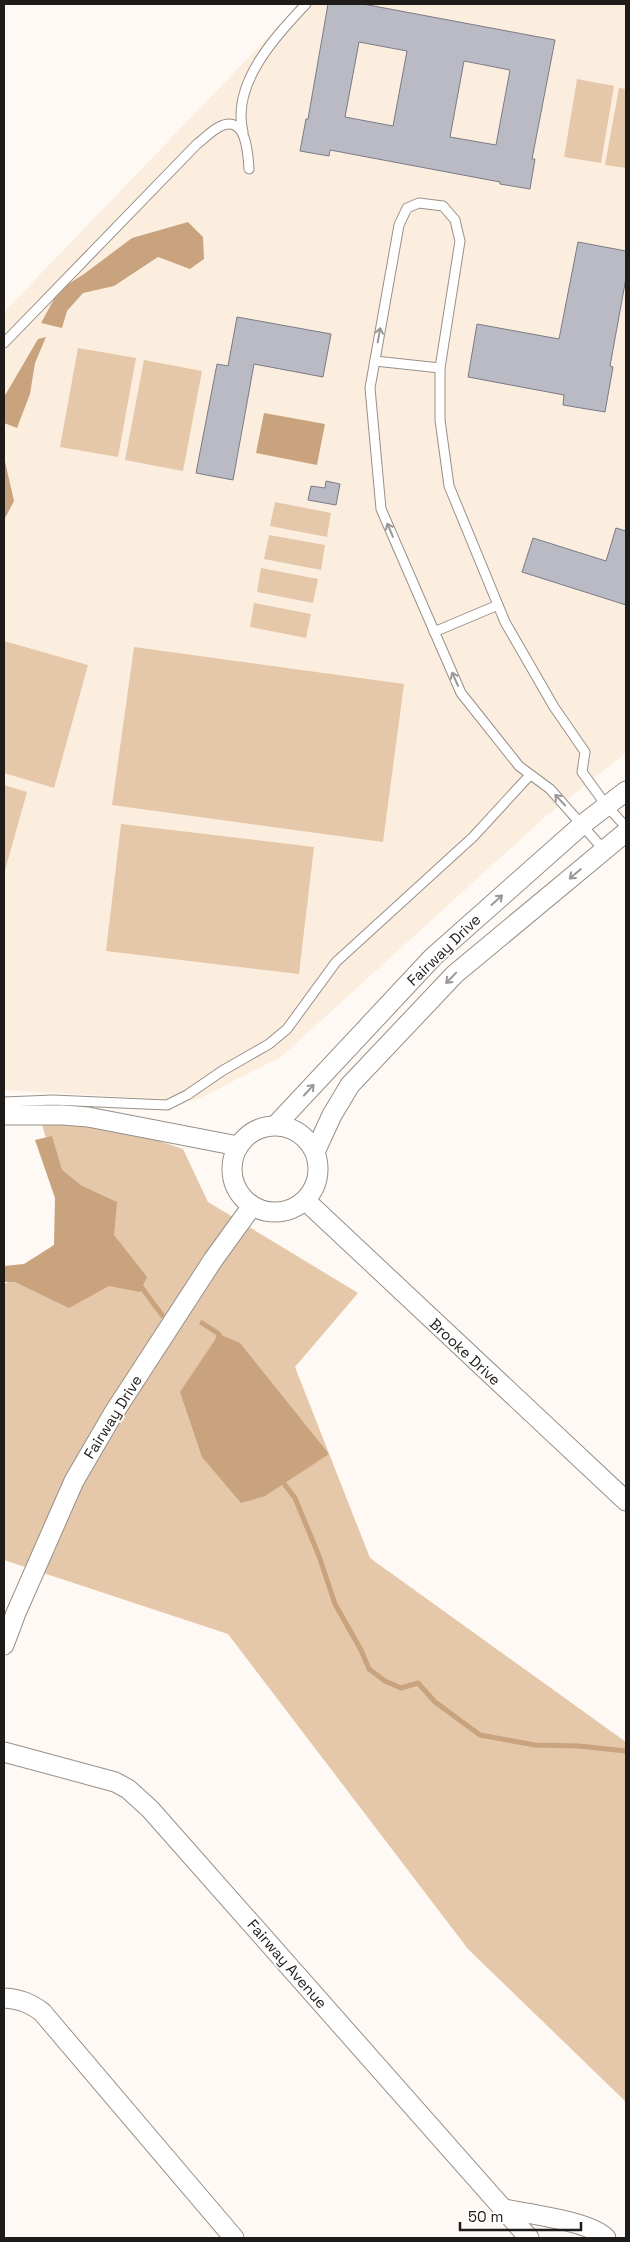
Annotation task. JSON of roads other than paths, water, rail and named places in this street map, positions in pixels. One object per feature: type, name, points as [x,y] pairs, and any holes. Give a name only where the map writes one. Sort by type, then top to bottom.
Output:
[{"type":"street","name":"Fairway Drive","points":[[276,1125],[433,957],[583,824],[626,791]]},
{"type":"street","name":"Fairway Drive","points":[[315,1152],[332,1115],[350,1086],[454,974],[626,832]]},
{"type":"street","points":[[4,1115],[88,1117],[238,1146]]},
{"type":"street","points":[[276,1125],[300,1132],[309,1141],[315,1152],[318,1164],[318,1176],[314,1188],[306,1201],[281,1212],[266,1212],[252,1206],[237,1190],[233,1179],[233,1157],[238,1146],[254,1131],[276,1125]]},
{"type":"street","name":"Brooke Drive","points":[[306,1201],[626,1501]]},
{"type":"street","name":"Fairway Drive","points":[[4,1645],[16,1613],[74,1481],[113,1414],[213,1260],[252,1206]]},
{"type":"street","name":"Fairway Avenue","points":[[4,1752],[115,1782],[128,1790],[150,1809],[529,2238]]},
{"type":"street","points":[[4,1998],[30,2003],[42,2012],[234,2238]]},
{"type":"street","points":[[504,2210],[569,2222],[591,2229],[606,2238]]},
{"type":"lane","points":[[249,169],[248,149],[240,122],[241,102],[250,74],[291,19],[306,4]]},
{"type":"lane","points":[[4,343],[197,144],[220,127],[230,125],[238,128],[243,133]]},
{"type":"lane","points":[[604,850],[583,824],[550,789],[519,766],[461,693],[381,509],[370,388],[399,225],[407,208],[419,204],[443,206],[455,220],[460,241],[440,368],[440,420],[449,486],[505,622],[554,707],[584,752],[582,772],[606,805],[626,826]]},
{"type":"lane","points":[[375,360],[440,368]]},
{"type":"lane","points":[[434,632],[498,605]]},
{"type":"lane","points":[[4,1102],[53,1100],[168,1104],[269,1044],[287,1029],[336,962],[473,837],[530,775]]},
{"type":"waterway","points":[[137,1284],[162,1315]]},
{"type":"waterway","points":[[202,1323],[219,1334],[218,1340]]},
{"type":"waterway","points":[[282,1481],[295,1498],[319,1556],[335,1604],[361,1650],[369,1669],[385,1681],[401,1688],[418,1683],[435,1702],[480,1735],[535,1745],[579,1746],[626,1751]]}]
